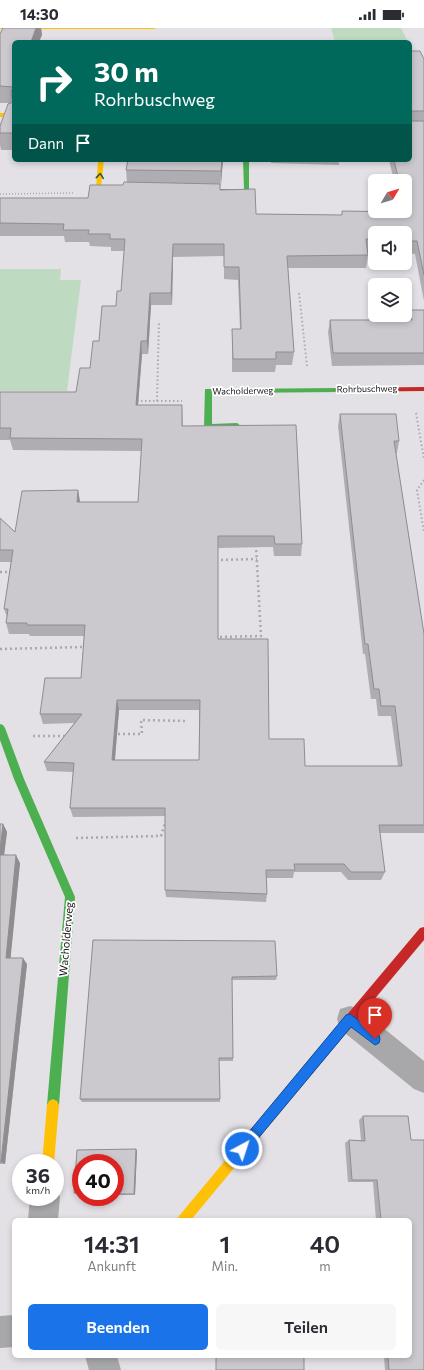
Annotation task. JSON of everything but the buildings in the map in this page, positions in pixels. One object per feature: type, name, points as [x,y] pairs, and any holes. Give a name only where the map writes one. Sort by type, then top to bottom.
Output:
[{"type":"street","points":[[0,28],[154,28]]},
{"type":"street","points":[[0,115],[12,115]]},
{"type":"street","points":[[101,162],[98,189],[133,189]]},
{"type":"street","points":[[208,191],[247,192],[246,162]]},
{"type":"street","name":"Rohrbuschweg","points":[[310,390],[424,389]]},
{"type":"street","name":"Wacholderweg","points":[[246,426],[208,427],[208,391],[310,390]]},
{"type":"street","name":"Wacholderweg","points":[[0,728],[19,779],[70,897],[49,1154]]},
{"type":"street","points":[[185,1218],[424,932]]},
{"type":"street","points":[[350,1019],[424,1079]]},
{"type":"street","points":[[43,1218],[44,1206]]},
{"type":"street","points":[[0,1332],[12,1332]]},
{"type":"street","points":[[102,1358],[105,1370]]},
{"type":"path","points":[[0,194],[80,193]]},
{"type":"path","points":[[299,293],[310,390]]},
{"type":"path","points":[[158,401],[159,321]]},
{"type":"path","points":[[412,389],[424,460]]},
{"type":"path","points":[[135,401],[208,402]]},
{"type":"path","points":[[424,480],[417,490],[424,532]]},
{"type":"path","points":[[207,637],[261,636],[256,539]]},
{"type":"path","points":[[210,560],[258,559]]},
{"type":"path","points":[[0,572],[15,572]]},
{"type":"path","points":[[0,649],[90,647]]},
{"type":"path","points":[[111,734],[142,734],[141,720],[187,721]]},
{"type":"path","points":[[4,737],[73,736]]},
{"type":"path","points":[[46,839],[161,836],[167,818]]},
{"type":"green space","points":[[331,28],[401,28],[407,40],[334,40]]},
{"type":"green space","points":[[0,269],[61,269],[60,280],[81,280],[67,391],[0,391]]},
{"type":"traffic: fast","points":[[220,191],[247,191],[246,162]]},
{"type":"traffic: fast","points":[[237,426],[208,427],[208,391],[338,390]]},
{"type":"traffic: fast","points":[[0,728],[19,779],[70,897],[53,1105]]},
{"type":"traffic: slow","points":[[0,28],[154,28]]},
{"type":"traffic: slow","points":[[0,115],[12,115]]},
{"type":"traffic: slow","points":[[101,162],[98,189],[125,189]]},
{"type":"traffic: slow","points":[[185,1218],[307,1071]]},
{"type":"traffic: slow","points":[[49,1154],[53,1105]]},
{"type":"traffic: jam","points":[[338,390],[424,389]]},
{"type":"traffic: jam","points":[[307,1071],[424,932]]},
{"type":"route","points":[[242,1149],[350,1019],[375,1039]]}]
